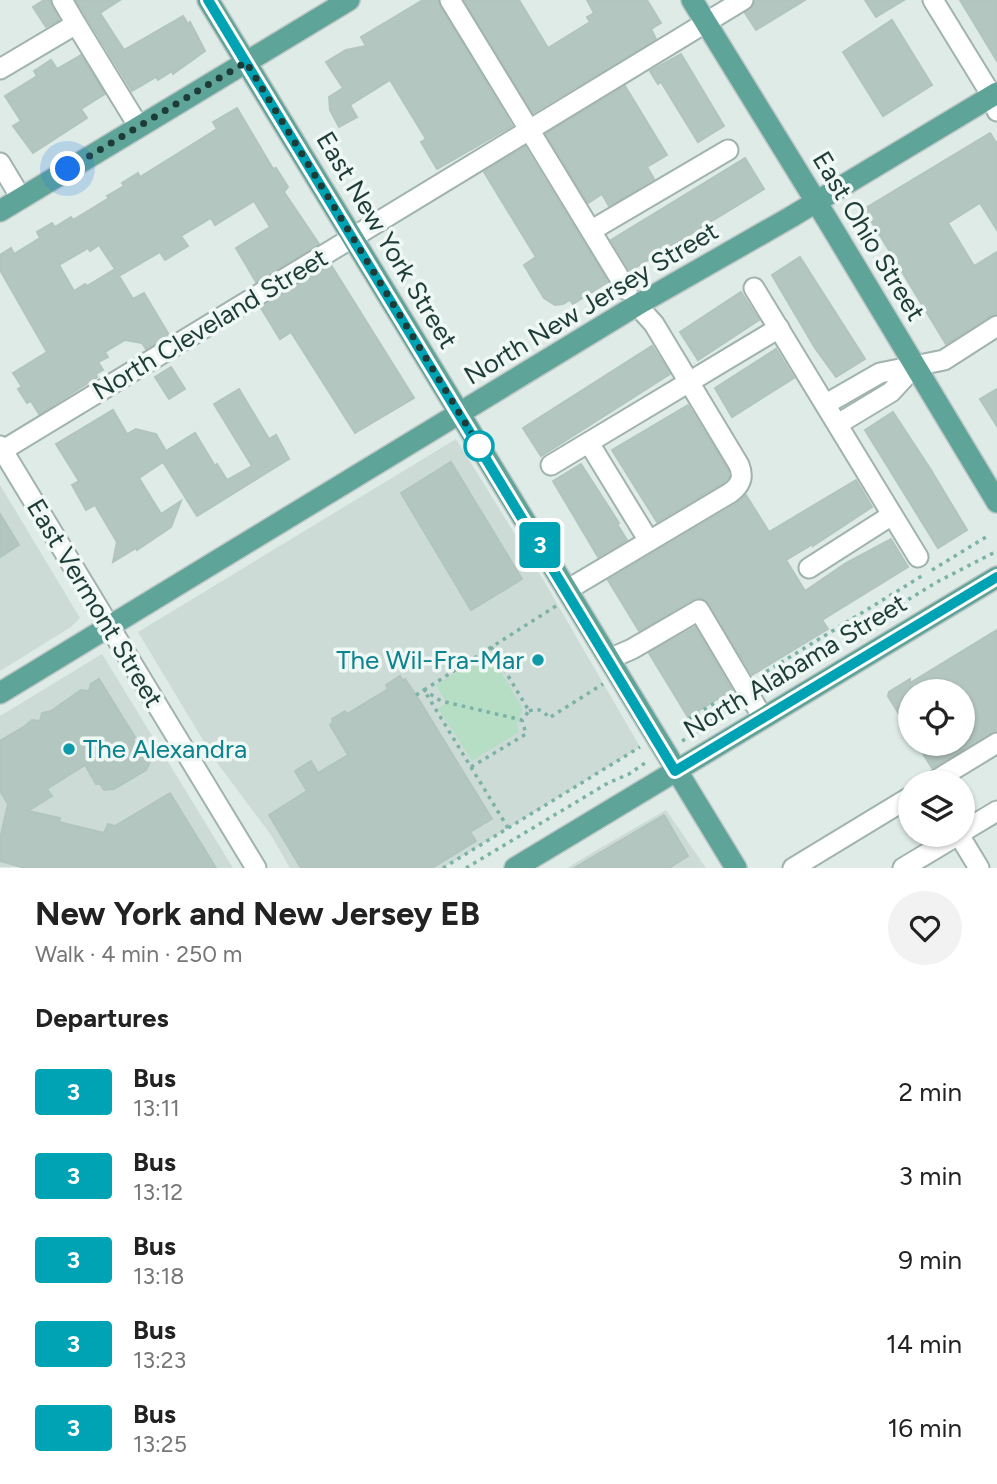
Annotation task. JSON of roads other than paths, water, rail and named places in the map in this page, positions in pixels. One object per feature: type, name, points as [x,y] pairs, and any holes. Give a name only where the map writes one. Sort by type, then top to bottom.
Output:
[{"type":"main road","name":"East New York Street","points":[[208,0],[460,414],[563,597],[609,659],[736,868]]},
{"type":"main road","points":[[0,211],[349,0]]},
{"type":"main road","name":"East Ohio Street","points":[[692,0],[997,502]]},
{"type":"main road","name":"North New Jersey Street","points":[[0,693],[460,414],[632,298],[816,202],[995,100]]},
{"type":"main road","name":"North Alabama Street","points":[[515,868],[997,577]]},
{"type":"street","points":[[62,0],[139,127]]},
{"type":"street","points":[[450,0],[632,298],[654,324],[743,475],[730,493],[563,597]]},
{"type":"street","name":"North Cleveland Street","points":[[1,449],[743,0]]},
{"type":"street","points":[[933,0],[995,100]]},
{"type":"street","points":[[0,69],[76,24]]},
{"type":"street","points":[[592,230],[728,150]]},
{"type":"street","points":[[0,163],[21,198]]},
{"type":"street","points":[[754,288],[918,557]]},
{"type":"street","points":[[826,404],[880,373],[944,360],[997,326]]},
{"type":"street","points":[[551,465],[779,328]]},
{"type":"street","points":[[838,424],[891,392],[915,366]]},
{"type":"street","points":[[589,443],[649,541]]},
{"type":"street","name":"East Vermont Street","points":[[1,449],[256,868]]},
{"type":"street","points":[[809,568],[892,515]]},
{"type":"street","points":[[609,659],[699,610],[763,718]]},
{"type":"street","points":[[953,770],[997,743]]},
{"type":"street","points":[[793,868],[898,804]]},
{"type":"street","points":[[975,825],[997,811]]},
{"type":"street","points":[[903,868],[938,847]]},
{"type":"street","points":[[967,847],[979,868]]},
{"type":"place","name":"The Wil-Fra-Mar","points":[[538,660]]},
{"type":"place","name":"The Alexandra","points":[[69,749]]}]
